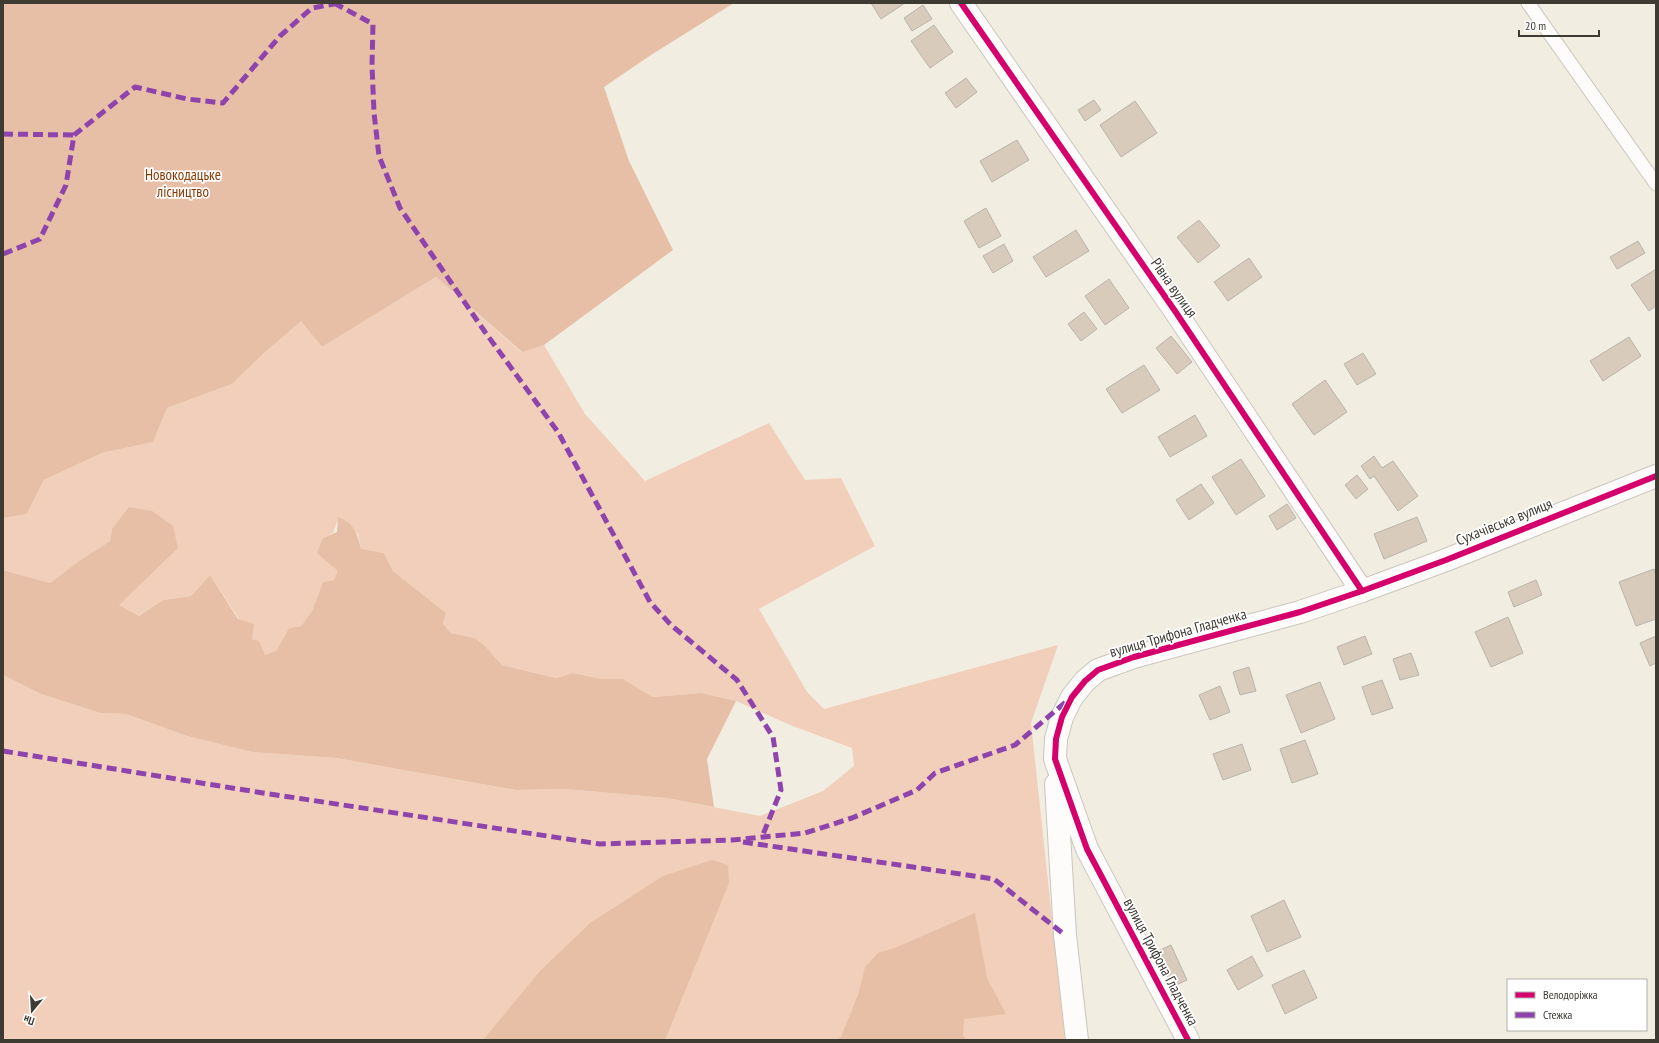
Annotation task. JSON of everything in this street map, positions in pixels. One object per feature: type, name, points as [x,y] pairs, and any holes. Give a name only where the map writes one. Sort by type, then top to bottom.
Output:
[{"type":"street","name":"Рівна вулиця","points":[[961,3],[1175,311],[1362,591]]},
{"type":"street","name":"Сухачівська вулиця","points":[[1362,591],[1454,557],[1656,476]]},
{"type":"street","name":"вулиця Трифона Гладченка","points":[[1188,1040],[1086,849],[1055,759],[1056,739],[1062,717],[1072,697],[1085,681],[1098,670],[1134,658],[1300,612],[1362,591]]},
{"type":"street","points":[[1055,759],[1065,935],[1077,1040]]},
{"type":"lane","points":[[1528,3],[1656,184]]},
{"type":"shaded area","points":[[436,277],[521,352],[544,345],[585,414],[645,481],[769,423],[805,480],[841,478],[875,546],[759,609],[807,692],[824,709],[1058,645],[1031,723],[1065,1040],[3,1040],[3,675],[41,694],[100,713],[126,714],[187,736],[252,752],[336,758],[516,790],[565,789],[666,798],[760,816],[823,791],[854,766],[852,748],[790,725],[736,701],[702,693],[653,697],[623,679],[602,679],[573,673],[556,678],[502,665],[485,646],[475,638],[451,633],[443,624],[446,613],[393,571],[384,553],[361,550],[358,534],[339,517],[333,533],[323,538],[339,571],[334,580],[323,582],[312,611],[301,626],[289,628],[276,651],[265,656],[259,642],[252,639],[210,575],[191,596],[163,600],[139,616],[119,605],[112,529],[110,541],[79,561],[50,583],[3,570],[3,518],[27,514],[44,480],[102,453],[153,442],[167,408],[232,384],[301,320],[322,347]]},
{"type":"green space","name":"Новокодацьке лісництво","points":[[3,3],[734,3],[651,55],[604,87],[629,161],[673,250],[544,345],[522,352],[436,277],[322,347],[301,321],[264,353],[232,384],[167,408],[153,442],[102,453],[44,480],[27,514],[3,518]]},
{"type":"green space","points":[[129,507],[152,511],[173,526],[178,548],[119,605],[139,616],[163,600],[191,596],[210,575],[238,619],[254,624],[252,639],[259,641],[265,655],[276,651],[289,628],[301,626],[312,611],[323,582],[334,580],[338,571],[317,553],[323,538],[337,532],[338,517],[352,526],[358,538],[361,549],[384,553],[393,571],[446,613],[443,624],[451,633],[475,638],[485,646],[502,665],[556,678],[573,673],[602,679],[623,679],[653,697],[702,693],[736,701],[707,759],[714,807],[666,798],[565,789],[516,790],[336,758],[252,752],[187,736],[126,714],[100,713],[41,694],[3,675],[3,570],[50,583],[79,561],[110,541],[112,529]]},
{"type":"green space","points":[[712,860],[728,865],[729,883],[665,1040],[483,1040],[540,971],[590,923],[663,876]]},
{"type":"green space","points":[[975,913],[987,978],[1006,1014],[964,1019],[963,1036],[967,1040],[836,1040],[841,1037],[858,995],[865,967],[878,953],[897,947]]},
{"type":"building","points":[[871,3],[905,3],[881,19]]},
{"type":"building","points":[[923,5],[932,19],[912,31],[904,18]]},
{"type":"building","points":[[934,25],[953,52],[930,68],[911,41]]},
{"type":"building","points":[[966,78],[977,92],[956,108],[945,93]]},
{"type":"building","points":[[1094,100],[1101,110],[1085,121],[1078,110]]},
{"type":"building","points":[[1135,101],[1157,133],[1121,157],[1100,125]]},
{"type":"building","points":[[1017,140],[1029,160],[992,182],[980,161]]},
{"type":"building","points":[[986,208],[1001,236],[979,248],[964,221]]},
{"type":"building","points":[[1199,220],[1220,246],[1198,263],[1177,237]]},
{"type":"building","points":[[1076,230],[1089,251],[1046,277],[1033,257]]},
{"type":"building","points":[[1638,241],[1645,253],[1617,269],[1610,257]]},
{"type":"building","points":[[1004,244],[1013,261],[993,273],[983,256]]},
{"type":"building","points":[[1249,258],[1262,277],[1228,301],[1214,282]]},
{"type":"building","points":[[1656,269],[1656,306],[1649,311],[1631,285]]},
{"type":"building","points":[[1109,279],[1129,308],[1105,325],[1085,296]]},
{"type":"building","points":[[1084,312],[1097,329],[1081,341],[1068,324]]},
{"type":"building","points":[[1171,336],[1192,362],[1177,374],[1156,348]]},
{"type":"building","points":[[1629,337],[1641,356],[1603,381],[1590,361]]},
{"type":"building","points":[[1363,353],[1376,374],[1357,385],[1344,364]]},
{"type":"building","points":[[1144,365],[1160,390],[1122,413],[1106,389]]},
{"type":"building","points":[[1325,380],[1347,412],[1314,435],[1292,404]]},
{"type":"building","points":[[1195,415],[1207,436],[1170,457],[1158,437]]},
{"type":"building","points":[[1374,456],[1382,468],[1393,461],[1418,496],[1398,511],[1374,476],[1370,479],[1361,466]]},
{"type":"building","points":[[1241,459],[1265,496],[1236,515],[1212,477]]},
{"type":"building","points":[[1357,475],[1368,489],[1356,499],[1345,485]]},
{"type":"building","points":[[1201,484],[1214,503],[1189,520],[1176,500]]},
{"type":"building","points":[[1287,504],[1296,518],[1277,530],[1269,516]]},
{"type":"building","points":[[1417,517],[1427,541],[1384,559],[1374,534]]},
{"type":"building","points":[[1654,569],[1656,575],[1656,619],[1636,626],[1619,582]]},
{"type":"building","points":[[1536,580],[1542,595],[1514,607],[1508,592]]},
{"type":"building","points":[[1508,617],[1523,653],[1491,667],[1475,632]]},
{"type":"building","points":[[1365,636],[1372,654],[1344,665],[1337,647]]},
{"type":"building","points":[[1656,636],[1656,663],[1650,666],[1640,643]]},
{"type":"building","points":[[1411,653],[1419,675],[1400,680],[1393,659]]},
{"type":"building","points":[[1249,667],[1256,691],[1240,695],[1233,672]]},
{"type":"building","points":[[1382,680],[1393,708],[1372,715],[1362,687]]},
{"type":"building","points":[[1320,682],[1335,719],[1301,733],[1286,695]]},
{"type":"building","points":[[1220,686],[1230,712],[1210,720],[1199,695]]},
{"type":"building","points":[[1305,740],[1318,774],[1292,783],[1280,749]]},
{"type":"building","points":[[1242,744],[1251,770],[1223,780],[1213,754]]},
{"type":"building","points":[[1284,900],[1301,937],[1267,952],[1251,916]]},
{"type":"building","points":[[1171,945],[1187,980],[1172,987],[1156,952]]},
{"type":"building","points":[[1252,956],[1263,976],[1238,990],[1227,970]]},
{"type":"building","points":[[1304,970],[1317,998],[1285,1014],[1272,985]]},
{"type":"marked path","points":[[334,3],[373,24],[372,65],[374,113],[379,156],[400,208],[485,332],[558,432],[650,602],[671,625],[737,680],[773,737],[781,790],[762,837]]},
{"type":"marked path","points":[[3,254],[40,239],[66,185],[74,135],[135,87],[187,99],[223,103],[280,36],[312,8],[334,4]]},
{"type":"marked path","points":[[3,134],[74,135]]},
{"type":"marked path","points":[[3,751],[257,792],[600,844],[732,840],[805,833],[852,818],[917,790],[935,773],[1015,745],[1067,701]]},
{"type":"marked path","points":[[743,842],[994,879],[1065,935]]},
{"type":"cycle path","points":[[961,3],[1175,311],[1362,591]]},
{"type":"cycle path","points":[[1188,1040],[1087,849],[1055,759],[1056,739],[1062,717],[1072,697],[1085,681],[1098,670],[1134,657],[1300,612],[1362,591],[1446,560],[1656,476]]}]
